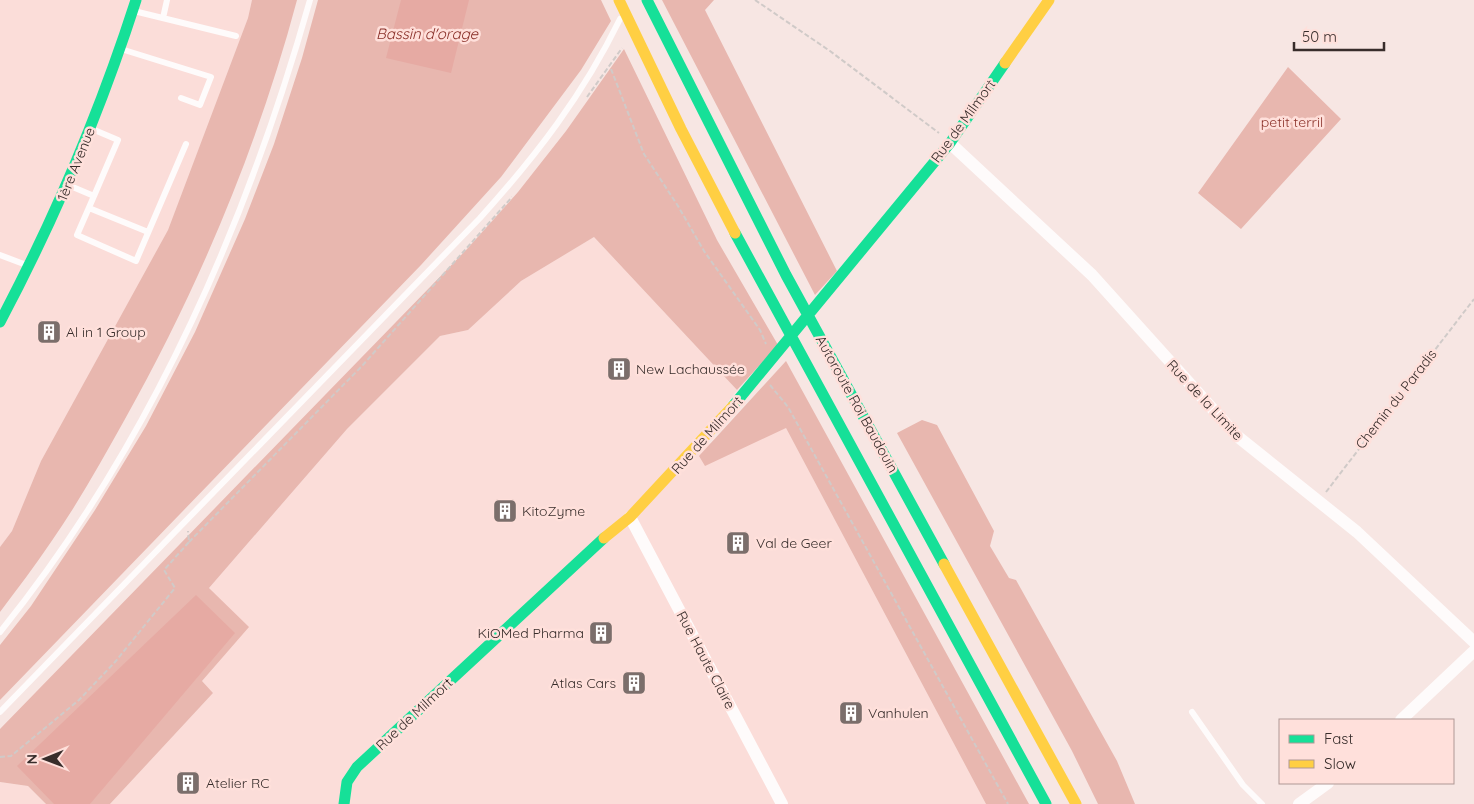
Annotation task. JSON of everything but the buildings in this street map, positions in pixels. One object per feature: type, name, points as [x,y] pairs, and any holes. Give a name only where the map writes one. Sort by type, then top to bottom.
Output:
[{"type":"main road","name":"Autoroute Roi Baudouin","points":[[620,0],[640,45],[764,290],[1046,804]]},
{"type":"main road","name":"Autoroute Roi Baudouin","points":[[647,0],[786,275],[1076,804]]},
{"type":"main road","name":"Rue de Milmort","points":[[344,804],[347,782],[357,767],[592,548],[630,517],[693,452],[773,360],[950,143],[1048,0]]},
{"type":"main road","name":"1ère Avenue","points":[[0,322],[30,267],[68,185],[91,128],[134,6]]},
{"type":"street","name":"Rue de la Limite","points":[[950,143],[1092,275],[1237,436],[1318,499],[1474,642]]},
{"type":"street","name":"Rue Haute Claire","points":[[630,517],[782,804]]},
{"type":"street","points":[[1402,719],[1474,651]]},
{"type":"street","points":[[1299,804],[1327,784]]},
{"type":"lane","points":[[163,18],[167,0]]},
{"type":"lane","points":[[0,632],[24,602],[90,506],[134,431],[184,335],[236,222],[277,111],[310,0]]},
{"type":"lane","points":[[0,712],[480,218],[521,172],[558,125],[586,82],[630,0]]},
{"type":"lane","points":[[134,6],[163,18],[236,36]]},
{"type":"lane","points":[[120,49],[211,77],[200,105],[181,98]]},
{"type":"lane","points":[[91,128],[118,140],[77,235],[136,261],[186,144]]},
{"type":"lane","points":[[68,185],[94,196]]},
{"type":"lane","points":[[89,208],[148,232]]},
{"type":"lane","points":[[0,255],[30,267]]},
{"type":"lane","points":[[1192,712],[1243,785],[1262,804]]},
{"type":"path","points":[[754,0],[830,51],[950,143]]},
{"type":"path","points":[[610,67],[644,154],[678,206],[704,251],[760,330],[773,360]]},
{"type":"path","name":"Chemin du Paradis","points":[[1318,499],[1474,300]]},
{"type":"path","points":[[761,374],[788,407],[1008,804]]},
{"type":"path","points":[[0,757],[11,756],[78,700],[115,662],[175,588],[164,570],[189,542],[186,520]]},
{"type":"shaded area","points":[[0,0],[252,0],[248,18],[168,230],[41,461],[12,531],[0,547]]},
{"type":"shaded area","points":[[594,237],[737,390],[693,447],[786,428],[986,804],[110,804],[213,693],[202,681],[248,627],[209,588],[347,429],[440,336],[468,330],[521,281]]},
{"type":"shaded area","points":[[0,782],[28,786],[46,804],[0,804]]},
{"type":"green space","points":[[252,0],[297,0],[264,108],[224,215],[178,318],[108,450],[81,496],[39,560],[0,612],[0,547],[12,531],[41,461],[168,230],[248,18]]},
{"type":"green space","points":[[318,0],[601,0],[611,21],[581,70],[501,177],[421,265],[0,700],[0,645],[31,606],[95,510],[146,426],[195,332],[245,219],[274,144],[302,58]]},
{"type":"green space","points":[[662,0],[714,0],[705,10],[837,271],[815,295]]},
{"type":"green space","points":[[624,49],[717,240],[778,345],[737,390],[594,237],[521,281],[468,330],[440,336],[347,429],[209,588],[249,627],[202,681],[213,693],[110,804],[46,804],[28,786],[0,782],[0,729],[467,249],[518,192],[566,131]]},
{"type":"green space","name":"petit terril","points":[[1288,67],[1341,119],[1241,229],[1198,193]]},
{"type":"green space","points":[[786,361],[1029,804],[986,804],[786,428],[705,466],[699,456]]},
{"type":"green space","points":[[922,420],[937,425],[994,531],[990,546],[1009,578],[1016,580],[1117,761],[1135,804],[1098,804],[1072,751],[897,433]]},
{"type":"water","name":"Bassin d'orage","points":[[401,0],[469,0],[451,73],[386,58]]},
{"type":"water","points":[[196,595],[235,633],[90,804],[54,804],[17,766]]},
{"type":"traffic: fast","points":[[0,322],[58,204],[92,124],[136,0]]},
{"type":"traffic: fast","points":[[647,0],[786,275],[944,564]]},
{"type":"traffic: fast","points":[[733,406],[950,143],[1005,63]]},
{"type":"traffic: fast","points":[[735,233],[1046,804]]},
{"type":"traffic: fast","points":[[344,804],[347,782],[357,767],[604,538]]},
{"type":"traffic: slow","points":[[619,0],[681,129],[735,233]]},
{"type":"traffic: slow","points":[[1005,63],[1049,0]]},
{"type":"traffic: slow","points":[[604,538],[630,517],[733,406]]},
{"type":"traffic: slow","points":[[944,564],[1076,804]]},
{"type":"place","name":"Al in 1 Group","points":[[49,332]]},
{"type":"place","name":"New Lachaussée","points":[[619,369]]},
{"type":"place","name":"KitoZyme","points":[[505,511]]},
{"type":"place","name":"Val de Geer","points":[[738,543]]},
{"type":"place","name":"KiOMed Pharma","points":[[601,633]]},
{"type":"place","name":"Atlas Cars","points":[[634,683]]},
{"type":"place","name":"Vanhulen","points":[[851,713]]},
{"type":"place","name":"Atelier RC","points":[[188,783]]}]
